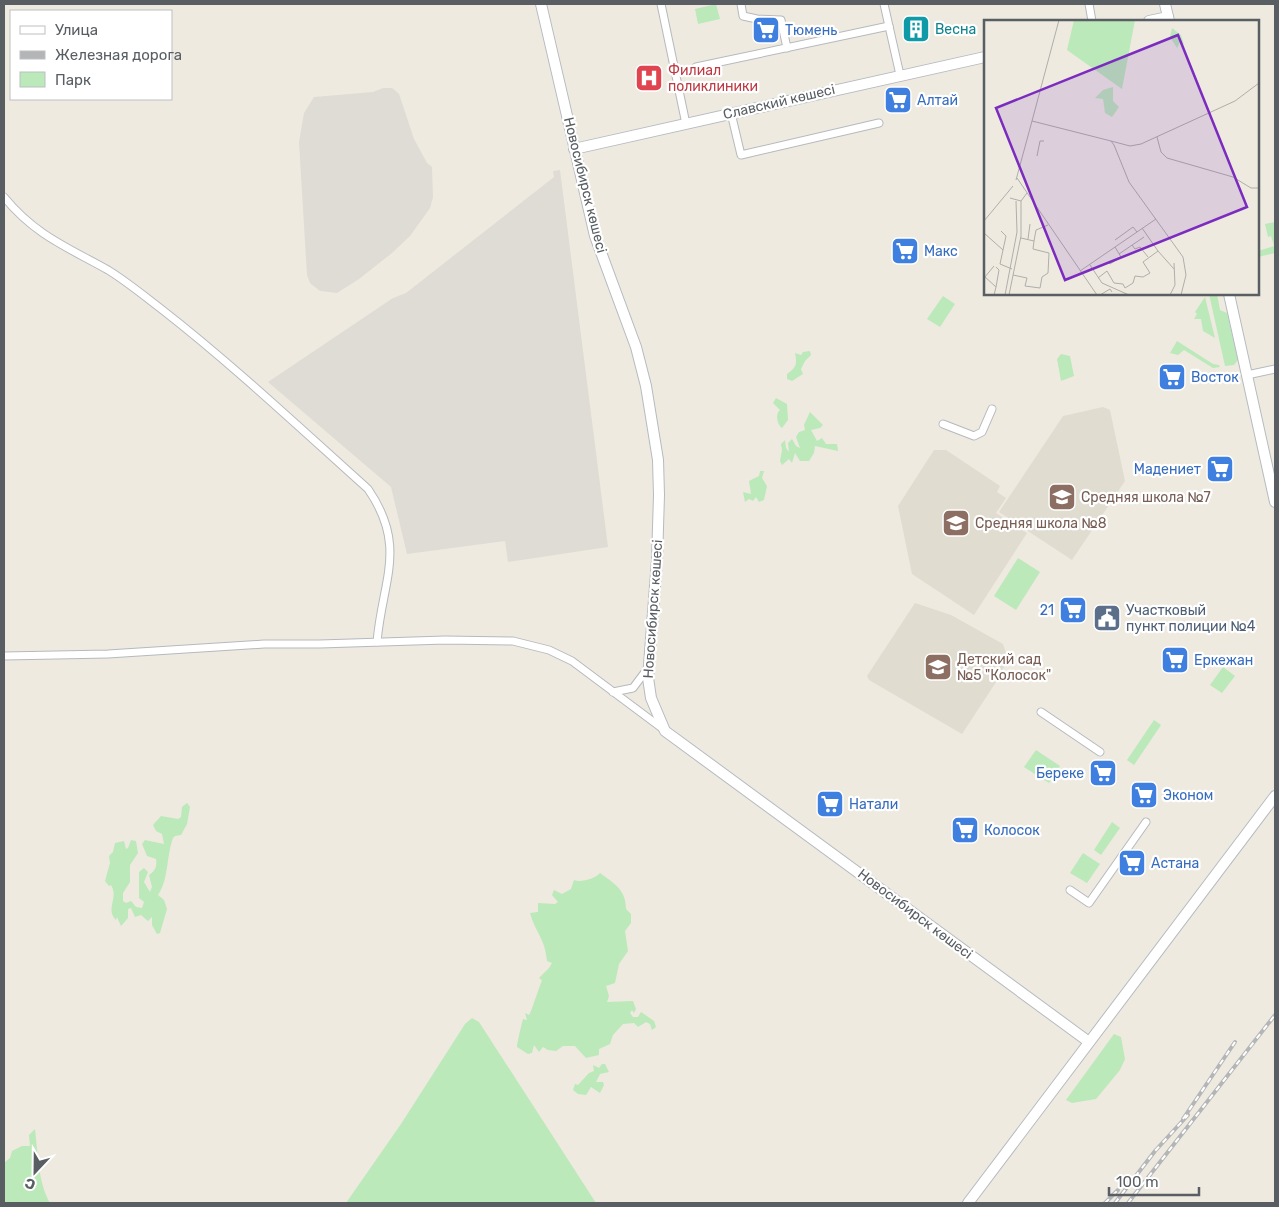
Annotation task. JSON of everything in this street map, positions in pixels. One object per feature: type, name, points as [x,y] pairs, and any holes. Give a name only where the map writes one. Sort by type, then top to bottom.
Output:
[{"type":"main road","name":"Новосибирск көшесі","points":[[541,4],[596,236],[638,354],[654,434],[658,468],[659,516],[648,668],[651,698],[665,731],[1089,1042]]},
{"type":"main road","points":[[1165,4],[1169,19]]},
{"type":"main road","name":"Славский көшесі","points":[[574,148],[984,58]]},
{"type":"main road","points":[[1229,295],[1275,502]]},
{"type":"main road","points":[[968,1203],[1275,796]]},
{"type":"street","points":[[661,4],[686,124]]},
{"type":"street","points":[[741,4],[744,16],[757,19],[781,20],[787,48]]},
{"type":"street","points":[[884,4],[900,76]]},
{"type":"street","points":[[1089,4],[1092,20]]},
{"type":"street","points":[[696,67],[889,26]]},
{"type":"street","points":[[731,113],[741,155],[879,123]]},
{"type":"street","points":[[4,197],[16,212],[52,241],[109,271],[160,308],[266,398],[368,489],[378,504],[390,539],[389,579],[382,601],[377,642]]},
{"type":"street","points":[[1247,375],[1275,370]]},
{"type":"street","points":[[943,424],[974,436],[982,432],[992,409]]},
{"type":"street","points":[[4,656],[108,654],[255,644],[488,640],[526,643],[549,650],[572,661],[665,731]]},
{"type":"street","points":[[613,692],[634,688],[648,668]]},
{"type":"street","points":[[1040,712],[1100,752]]},
{"type":"street","points":[[1070,890],[1089,903],[1146,822]]},
{"type":"shaded area","points":[[383,88],[392,88],[399,94],[414,139],[427,163],[432,167],[433,197],[430,208],[410,236],[359,279],[337,293],[320,291],[310,283],[307,275],[299,142],[304,113],[314,97],[373,92]]},
{"type":"shaded area","points":[[560,170],[608,547],[508,562],[505,541],[407,554],[391,487],[268,382],[393,298],[406,293],[554,177],[553,171]]},
{"type":"shaded area","name":"Средняя школа №7","points":[[1103,407],[1110,410],[1125,481],[1072,560],[999,512],[1063,416]]},
{"type":"shaded area","name":"Средняя школа №8","points":[[934,450],[946,450],[1000,486],[997,492],[1006,498],[996,513],[1027,533],[974,615],[912,574],[898,506]]},
{"type":"shaded area","name":"Детский сад №5 \"Колосок\"","points":[[915,603],[951,615],[1003,644],[1008,659],[998,679],[962,734],[869,680],[867,676]]},
{"type":"green space","points":[[716,4],[720,19],[698,24],[695,9]]},
{"type":"green space","points":[[1275,222],[1275,253],[1259,257],[1259,251],[1274,246],[1271,236],[1268,237],[1265,224]]},
{"type":"green space","points":[[1209,295],[1217,295],[1220,310],[1227,313],[1238,360],[1234,365],[1225,366]]},
{"type":"green space","points":[[943,296],[955,304],[940,327],[927,319]]},
{"type":"green space","points":[[1205,297],[1215,338],[1203,331],[1201,319],[1194,319],[1197,314],[1195,312]]},
{"type":"green space","points":[[1177,341],[1220,367],[1213,368],[1184,350],[1178,355],[1170,353]]},
{"type":"green space","points":[[810,351],[811,355],[801,369],[803,374],[792,381],[787,379],[787,374],[796,365],[795,353],[801,355],[803,352]]},
{"type":"green space","points":[[1061,354],[1070,356],[1074,376],[1061,381],[1057,359]]},
{"type":"green space","points":[[776,398],[787,404],[788,420],[782,428],[777,419],[780,410],[773,403]]},
{"type":"green space","points":[[810,412],[823,425],[820,428],[811,430],[817,441],[822,438],[826,444],[837,444],[838,451],[815,446],[814,453],[809,461],[800,461],[795,453],[792,463],[789,459],[782,465],[780,461],[781,444],[785,440],[786,448],[789,452],[788,443],[792,439],[796,446],[800,448],[796,437],[799,432],[805,430],[804,425]]},
{"type":"green space","points":[[760,471],[764,471],[762,478],[767,486],[764,500],[759,502],[756,497],[753,501],[749,499],[745,502],[743,492],[751,494],[749,481],[759,476]]},
{"type":"green space","points":[[1018,558],[1040,572],[1016,610],[994,596]]},
{"type":"green space","points":[[1223,667],[1235,676],[1222,693],[1210,685]]},
{"type":"green space","points":[[1154,720],[1161,725],[1134,765],[1127,760]]},
{"type":"green space","points":[[1036,750],[1060,766],[1049,783],[1024,767]]},
{"type":"green space","points":[[187,803],[190,807],[187,824],[181,835],[173,838],[166,875],[158,895],[164,900],[167,909],[160,933],[157,934],[152,925],[152,917],[148,921],[141,915],[135,917],[131,908],[128,909],[128,918],[121,926],[117,917],[116,920],[112,912],[113,890],[111,885],[109,886],[105,881],[110,863],[109,856],[113,852],[115,843],[124,841],[126,849],[131,840],[136,841],[138,853],[130,865],[130,882],[123,893],[123,901],[126,903],[131,901],[136,907],[142,908],[144,902],[139,898],[139,872],[144,868],[148,872],[144,882],[150,892],[152,887],[149,875],[155,870],[156,859],[147,856],[142,844],[145,840],[164,844],[162,834],[156,831],[153,825],[161,816],[178,819],[181,817],[182,807]]},
{"type":"green space","points":[[1112,822],[1120,828],[1101,855],[1094,850]]},
{"type":"green space","points":[[1083,853],[1100,864],[1087,883],[1070,873]]},
{"type":"green space","points":[[600,873],[619,888],[624,897],[626,909],[631,914],[631,923],[625,931],[628,951],[619,964],[615,983],[606,986],[609,996],[607,1002],[633,1001],[636,1009],[634,1013],[632,1010],[630,1013],[633,1017],[638,1017],[641,1012],[654,1021],[656,1027],[652,1030],[650,1024],[646,1022],[638,1027],[634,1023],[623,1024],[613,1035],[610,1044],[599,1049],[599,1055],[586,1058],[575,1046],[563,1046],[556,1051],[543,1047],[539,1052],[534,1045],[532,1053],[528,1054],[517,1047],[522,1021],[523,1019],[527,1020],[525,1013],[529,1015],[531,1011],[542,980],[539,978],[552,963],[547,961],[542,941],[530,913],[538,912],[538,903],[555,904],[558,902],[552,895],[554,890],[562,894],[571,889],[574,880],[588,879]]},
{"type":"green space","points":[[472,1018],[479,1022],[596,1203],[346,1203],[401,1124],[465,1024]]},
{"type":"green space","points":[[1114,1034],[1121,1037],[1125,1059],[1120,1070],[1096,1099],[1072,1103],[1066,1100]]},
{"type":"green space","points":[[602,1064],[605,1064],[609,1072],[600,1074],[596,1082],[603,1082],[604,1085],[600,1093],[591,1087],[586,1095],[578,1094],[573,1090],[575,1084],[578,1085],[589,1073],[594,1071],[593,1065],[599,1068]]},
{"type":"green space","points":[[35,1129],[41,1177],[50,1203],[4,1203],[4,1163],[10,1158],[12,1151],[22,1146],[30,1146],[29,1135]]},
{"type":"railway","points":[[1128,1203],[1275,1015]]},
{"type":"railway","points":[[1183,1119],[1235,1042]]},
{"type":"railway","points":[[1115,1203],[1155,1151],[1188,1115]]},
{"type":"railway","points":[[1105,1203],[1118,1190]]},
{"type":"place","name":"Весна","points":[[916,29]]},
{"type":"place","name":"Тюмень","points":[[766,30]]},
{"type":"place","name":"Филиал поликлиники","points":[[649,78]]},
{"type":"place","name":"Алтай","points":[[898,100]]},
{"type":"place","name":"Макс","points":[[905,251]]},
{"type":"place","name":"Восток","points":[[1172,377]]},
{"type":"place","name":"Мадениет","points":[[1220,469]]},
{"type":"place","name":"Средняя школа №7","points":[[1062,497]]},
{"type":"place","name":"Средняя школа №8","points":[[956,523]]},
{"type":"place","name":"21","points":[[1073,610]]},
{"type":"place","name":"Участковый пункт полиции №4","points":[[1107,618]]},
{"type":"place","name":"Еркежан","points":[[1175,660]]},
{"type":"place","name":"Детский сад №5 \"Колосок\"","points":[[938,667]]},
{"type":"place","name":"Береке","points":[[1103,773]]},
{"type":"place","name":"Эконом","points":[[1144,795]]},
{"type":"place","name":"Натали","points":[[830,804]]},
{"type":"place","name":"Колосок","points":[[965,830]]},
{"type":"place","name":"Астана","points":[[1132,863]]}]
